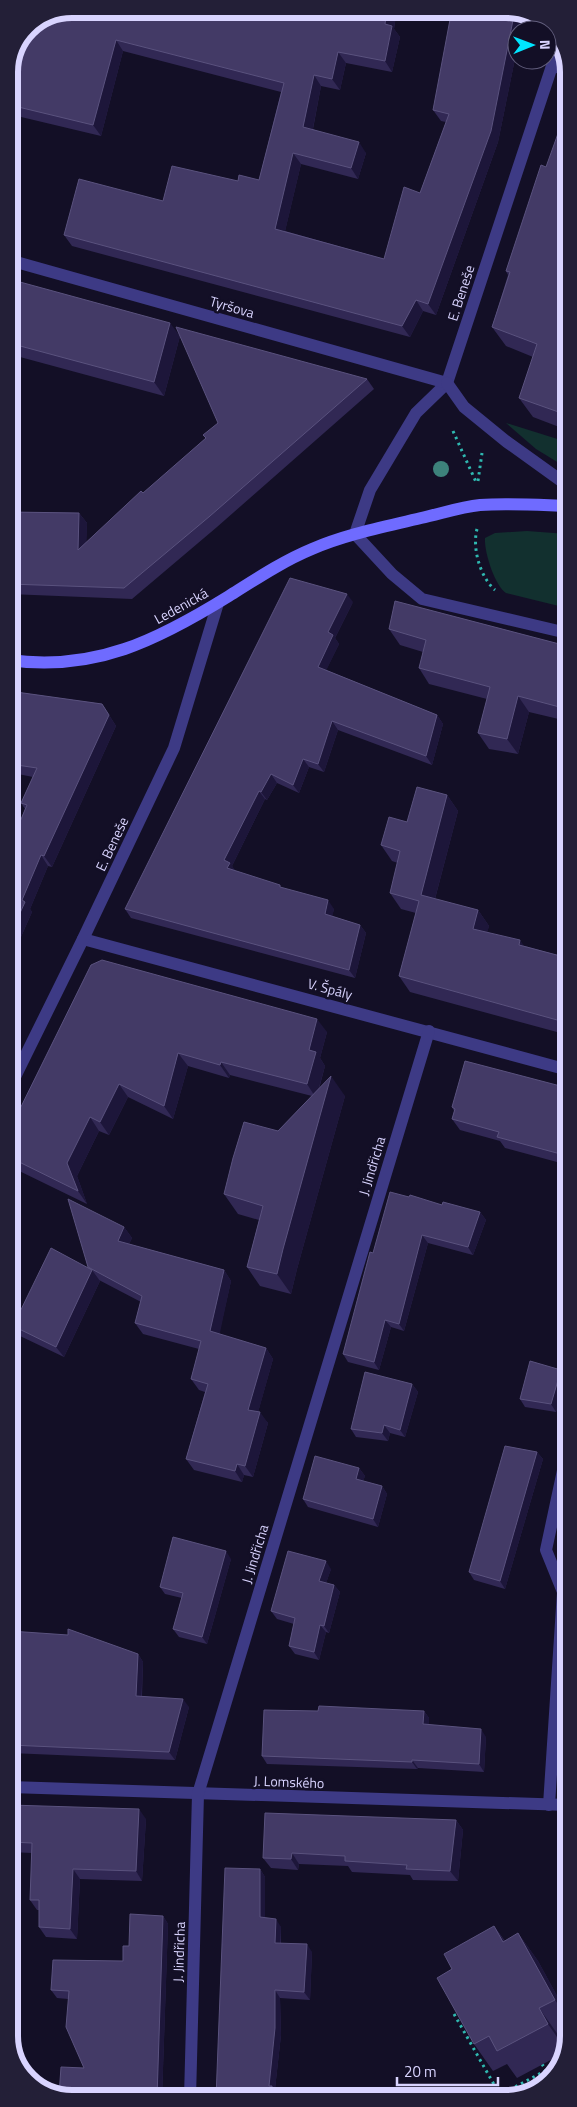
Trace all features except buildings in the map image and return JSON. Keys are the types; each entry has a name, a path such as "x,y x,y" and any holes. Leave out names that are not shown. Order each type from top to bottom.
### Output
{"main road":[{"name":"Ledenická","path":"18,661 48,663 74,661 124,650 148,642 285,562 311,549 355,534 478,505 560,506"}],"street":[{"name":"E. Beneše","path":"355,534 370,490 416,414 447,383 551,70"},
{"name":"Tyršova","path":"18,263 447,383"},
{"path":"447,383 464,407 507,442 560,480"},
{"path":"355,534 392,574 422,599 560,631"},
{"name":"E. Beneše","path":"18,1071 174,748 218,602"},
{"name":"V. Špály","path":"83,939 560,1068"},
{"name":"J. Jindřicha","path":"190,2089 198,1794 429,1031"},
{"path":"560,1484 546,1550 560,1585"},
{"path":"549,1805 560,1638"},
{"name":"J. Lomského","path":"18,1787 560,1805"}],"path":[{"path":"452,428 478,487 483,445"},
{"path":"478,526 476,532 478,561 487,583 497,592"},
{"path":"454,2014 497,2090"},
{"path":"542,2064 546,2071"},
{"path":"512,2089 545,2072"}],"green space":[{"path":"506,423 560,440 560,464 536,449"},
{"path":"527,531 560,533 560,606 506,593 502,589 494,576 485,544 485,538 495,533"}]}
